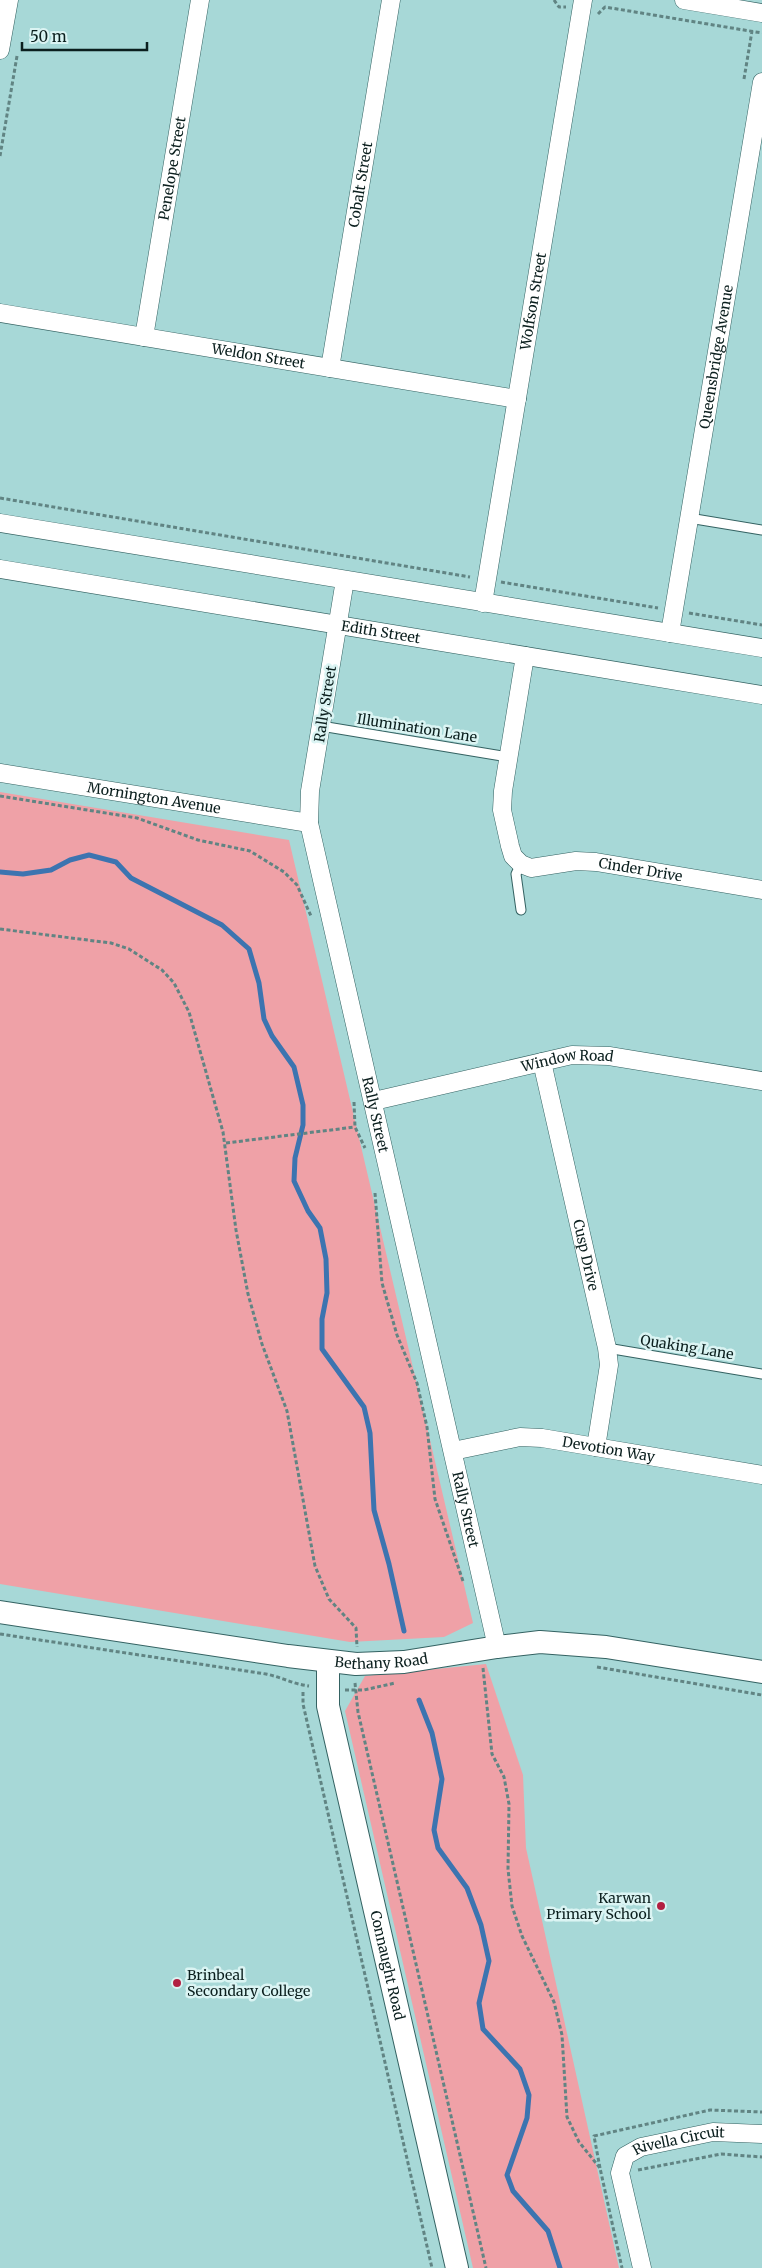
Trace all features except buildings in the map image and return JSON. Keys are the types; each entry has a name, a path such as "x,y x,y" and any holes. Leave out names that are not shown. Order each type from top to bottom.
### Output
{"street":[{"path":"0,50 8,0"},
{"name":"Penelope Street","path":"144,337 200,0"},
{"name":"Cobalt Street","path":"330,368 391,0"},
{"name":"Wolfson Street","path":"483,603 583,0"},
{"path":"684,0 762,13"},
{"name":"Queensbridge Avenue","path":"670,633 758,134 762,82"},
{"name":"Weldon Street","path":"0,313 517,399"},
{"path":"0,523 762,648"},
{"name":"Edith Street","path":"0,569 762,695"},
{"name":"Rally Street","path":"345,580 310,791 309,824 454,1451 488,1648"},
{"path":"521,864 513,856 502,810 508,757 525,656"},
{"name":"Mornington Avenue","path":"0,773 309,824"},
{"name":"Cinder Drive","path":"521,864 541,868 576,861 596,862 762,890"},
{"name":"Window Road","path":"374,1101 572,1055 609,1056 762,1081"},
{"name":"Cusp Drive","path":"542,1062 608,1348 609,1365 596,1447"},
{"name":"Devotion Way","path":"454,1451 520,1437 596,1447 762,1475"},
{"name":"Bethany Road","path":"0,1612 356,1664 404,1662 488,1648 540,1642 572,1643 762,1672"},
{"name":"Connaught Road","path":"328,1661 328,1706 457,2268"},
{"name":"Rivella Circuit","path":"642,2268 620,2173 625,2156 641,2147 713,2132 762,2134"}],"lane":[{"path":"689,518 762,530"},
{"name":"Illumination Lane","path":"321,726 508,757"},
{"path":"521,864 516,874 521,910"},
{"name":"Quaking Lane","path":"608,1348 762,1374"}],"path":[{"path":"597,22 599,12 605,7 762,33"},
{"path":"0,156 18,49"},
{"path":"0,498 762,625"},
{"path":"505,582 506,573"},
{"path":"0,796 137,818 198,840 250,850 276,866 297,885 306,899 313,919"},
{"path":"0,929 111,943 129,949 162,970 174,983 189,1012 226,1143 236,1230 248,1294 262,1344 287,1411 315,1566 330,1599 356,1628 355,1690 358,1712 486,2268"},
{"path":"354,1096 355,1127 366,1152"},
{"path":"226,1143 355,1127"},
{"path":"374,1186 382,1283 397,1335 417,1384 427,1427 435,1499 464,1586"},
{"path":"488,1648 488,1728 492,1754 504,1777 508,1797 508,1869 512,1906 529,1951 554,2002 562,2035 567,2117 579,2142 600,2168 622,2268"},
{"path":"303,1692 303,1704 432,2268"}],"shaded area":[{"path":"0,792 289,840 473,1623 444,1637 350,1642 0,1584"},
{"path":"486,1664 523,1775 526,1848 619,2268 473,2268 345,1711 365,1676"}],"waterway":[{"path":"0,872 23,874 51,870 70,860 89,855 116,862 131,878 222,925 249,949 259,983 264,1019 272,1036 294,1067 303,1105 303,1125 295,1158 294,1181 308,1211 320,1228 326,1259 327,1293 322,1319 322,1349 364,1407 370,1433 374,1510 389,1564 404,1631"},
{"path":"419,1700 432,1733 442,1779 434,1830 438,1848 467,1888 481,1925 489,1961 479,2003 483,2029 520,2069 529,2095 527,2118 507,2175 513,2191 548,2231 560,2268"}],"place":[{"name":"Karwan Primary School","path":"661,1906"},
{"name":"Brinbeal Secondary College","path":"177,1983"}]}
